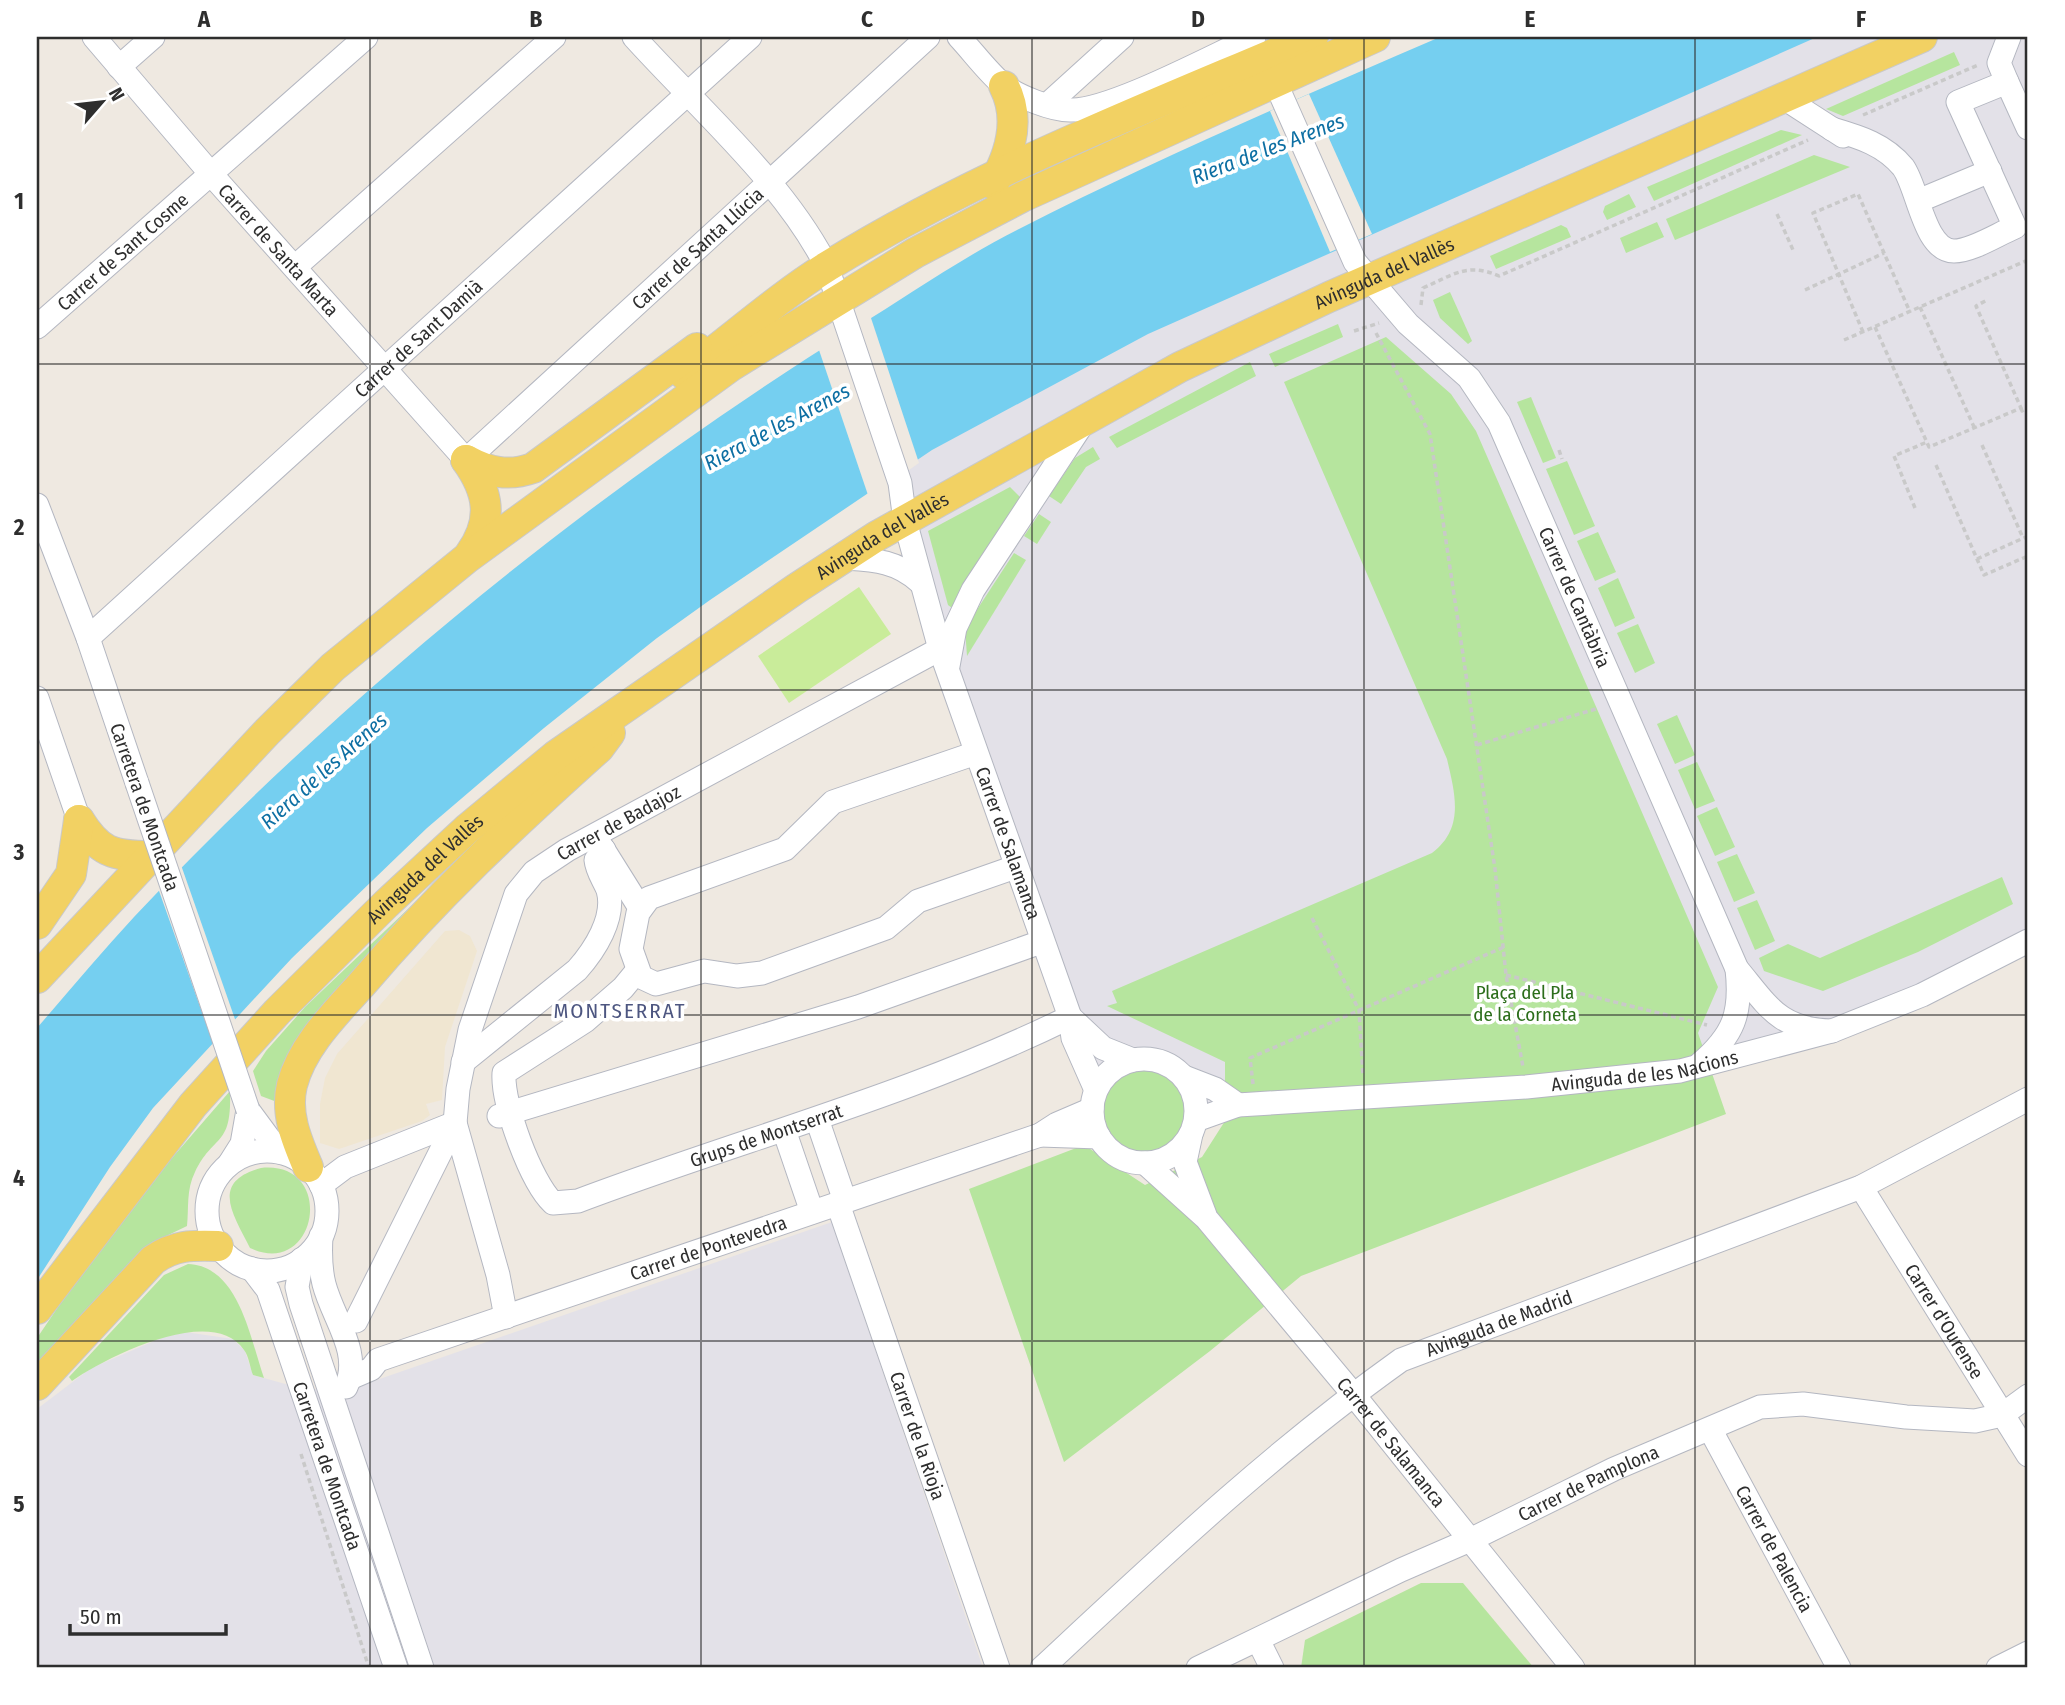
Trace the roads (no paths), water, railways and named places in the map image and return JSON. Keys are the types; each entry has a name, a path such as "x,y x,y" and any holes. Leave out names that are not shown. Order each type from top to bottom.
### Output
{"main road":[{"path":"37,948 139,856 333,667 467,558 730,366 839,308 953,233 1038,190 1259,64 1313,37"},
{"path":"37,978 139,856 298,679 486,523 714,352 781,297 827,267 952,198 997,177 1259,64 1375,37"},
{"name":"Avinguda del Vallès","path":"37,1309 193,1105 333,954 468,828 555,757 842,558 1180,367 1357,262 1783,98 1922,37"},
{"path":"953,233 981,202 997,177 1014,126 1010,98 1004,86"},
{"path":"466,460 495,473 514,474 533,468 710,339 748,313 781,297"},
{"path":"466,460 479,478 486,495 486,523 480,540 467,558"},
{"path":"314,1176 293,1129 289,1101 295,1074 316,1040 424,912 486,849 599,748 629,705"},
{"path":"79,820 98,846 139,856"},
{"path":"37,924 71,874 79,820"},
{"path":"37,1385 153,1260 179,1246 218,1245"}],"street":[{"name":"Carrer de Santa Marta","path":"93,37 211,174 466,460"},
{"path":"119,67 153,37"},
{"name":"Carrer de Sant Cosme","path":"37,327 366,37"},
{"path":"295,267 554,37"},
{"name":"Carrer de Salamanca","path":"634,37 768,181 811,237 827,267 900,483 905,521 920,582 944,659 1041,942 1070,1017 1073,1038 1094,1100"},
{"name":"Carrer de Sant Damià","path":"88,638 750,37"},
{"name":"Carrer de Santa Llúcia","path":"466,460 928,37"},
{"path":"960,37 1004,86 1046,105 1069,111 1259,64"},
{"path":"1046,105 1122,37"},
{"path":"2005,46 1999,63 2028,128"},
{"name":"Carrer de Cantàbria","path":"1259,64 1357,262 1399,315 1469,378 1499,423 1737,969 1766,1008 1782,1019 1811,1030 1832,1031"},
{"path":"1832,129 1874,142 1903,168 1932,237 1944,250 1957,251 2022,224 1990,171 1958,102 2007,82"},
{"path":"1783,98 1869,154"},
{"path":"1918,201 1990,171"},
{"name":"Carrer de Salamanca","path":"944,659 973,590 1086,418"},
{"name":"Carretera de Montcada","path":"37,505 88,638 248,1110 279,1152"},
{"path":"842,558 884,561 905,568 920,582"},
{"name":"Carrer de Badajoz","path":"506,1317 498,1275 455,1123 470,1030 516,894 524,881 543,864 599,843 944,659"},
{"path":"37,698 79,820"},
{"path":"976,752 832,802 785,849 649,898 640,908 631,948 637,971 647,981 656,984 704,971 737,976 762,973 886,928 918,901 1015,867"},
{"path":"599,843 640,908"},
{"path":"463,1062 561,983 592,951 609,908 608,891 596,866 599,843"},
{"name":"Avinguda de les Nacions","path":"1193,1127 1246,1104 1526,1087 1697,1067 1832,1031 1922,995 2028,941"},
{"path":"505,1115 846,1011 1041,942"},
{"name":"Carrer de Cantàbria","path":"1697,1067 1718,1049 1734,1024 1739,1002 1737,969"},
{"name":"Grups de Montserrat","path":"637,971 585,1021 504,1073 505,1115 545,1195 553,1203 564,1205 817,1119 965,1065 1070,1017"},
{"name":"Carrer de Salamanca","path":"1070,1017 1103,1048 1133,1060"},
{"path":"1184,1077 1196,1105 1193,1127 1172,1155 1145,1163 1118,1157 1099,1138 1094,1100 1104,1076 1117,1066 1133,1060 1166,1063 1184,1077 1246,1104"},
{"name":"Avinguda de Madrid","path":"1042,1668 1223,1500 1353,1394 1401,1360 1861,1187 2028,1099"},
{"name":"Carrer de Pontevedra","path":"307,1323 332,1351 351,1367 379,1360 1040,1135 1094,1100"},
{"name":"Carretera de Montcada","path":"230,1163 242,1144 248,1110"},
{"name":"Carrer de la Rioja","path":"817,1119 842,1203 998,1668"},
{"path":"314,1176 345,1167 455,1123"},
{"path":"356,1321 455,1123"},
{"name":"Carrer de Salamanca","path":"1193,1127 1185,1162 1206,1218"},
{"path":"784,1130 812,1212"},
{"name":"Carrer de Pontevedra","path":"1040,1135 1099,1138"},
{"path":"321,1236 302,1259 278,1270 252,1269 227,1256 210,1232 207,1202 211,1187 230,1163 253,1152 279,1152 314,1176 327,1210 321,1236 320,1266 351,1367"},
{"name":"Carrer de Salamanca","path":"1145,1163 1206,1218 1353,1394 1573,1668"},
{"name":"Carrer d'Ourense","path":"1861,1187 2028,1455"},
{"name":"Carretera de Montcada","path":"302,1259 297,1287 307,1323 422,1668"},
{"name":"Carretera de Montcada","path":"252,1269 268,1290 396,1668"},
{"name":"Carretera de Montcada","path":"340,1421 341,1404 351,1367"},
{"path":"2002,1415 2028,1396"},
{"name":"Carrer de Pamplona","path":"1198,1668 1614,1469 1760,1407 1802,1404 1906,1417 1975,1421 2002,1415"},
{"name":"Carrer de Palencia","path":"1710,1429 1839,1668"},
{"path":"1258,1640 1272,1668"},
{"path":"1998,1668 2028,1654"}],"water":[{"name":"Riera de les Arenes","path":"1440,37 1817,37 1148,334 932,450 710,600 657,638 544,728 427,828 292,958 153,1108 110,1167 37,1280 37,1028 134,917 215,834 299,753 386,675 568,526 662,457 758,391 957,264 1019,229 1123,178"}],"district":[{"name":"MONTSERRAT","path":"620,1011"}],"park label":[{"name":"Plaça del Pla de la Corneta","path":"1525,1003"}]}
